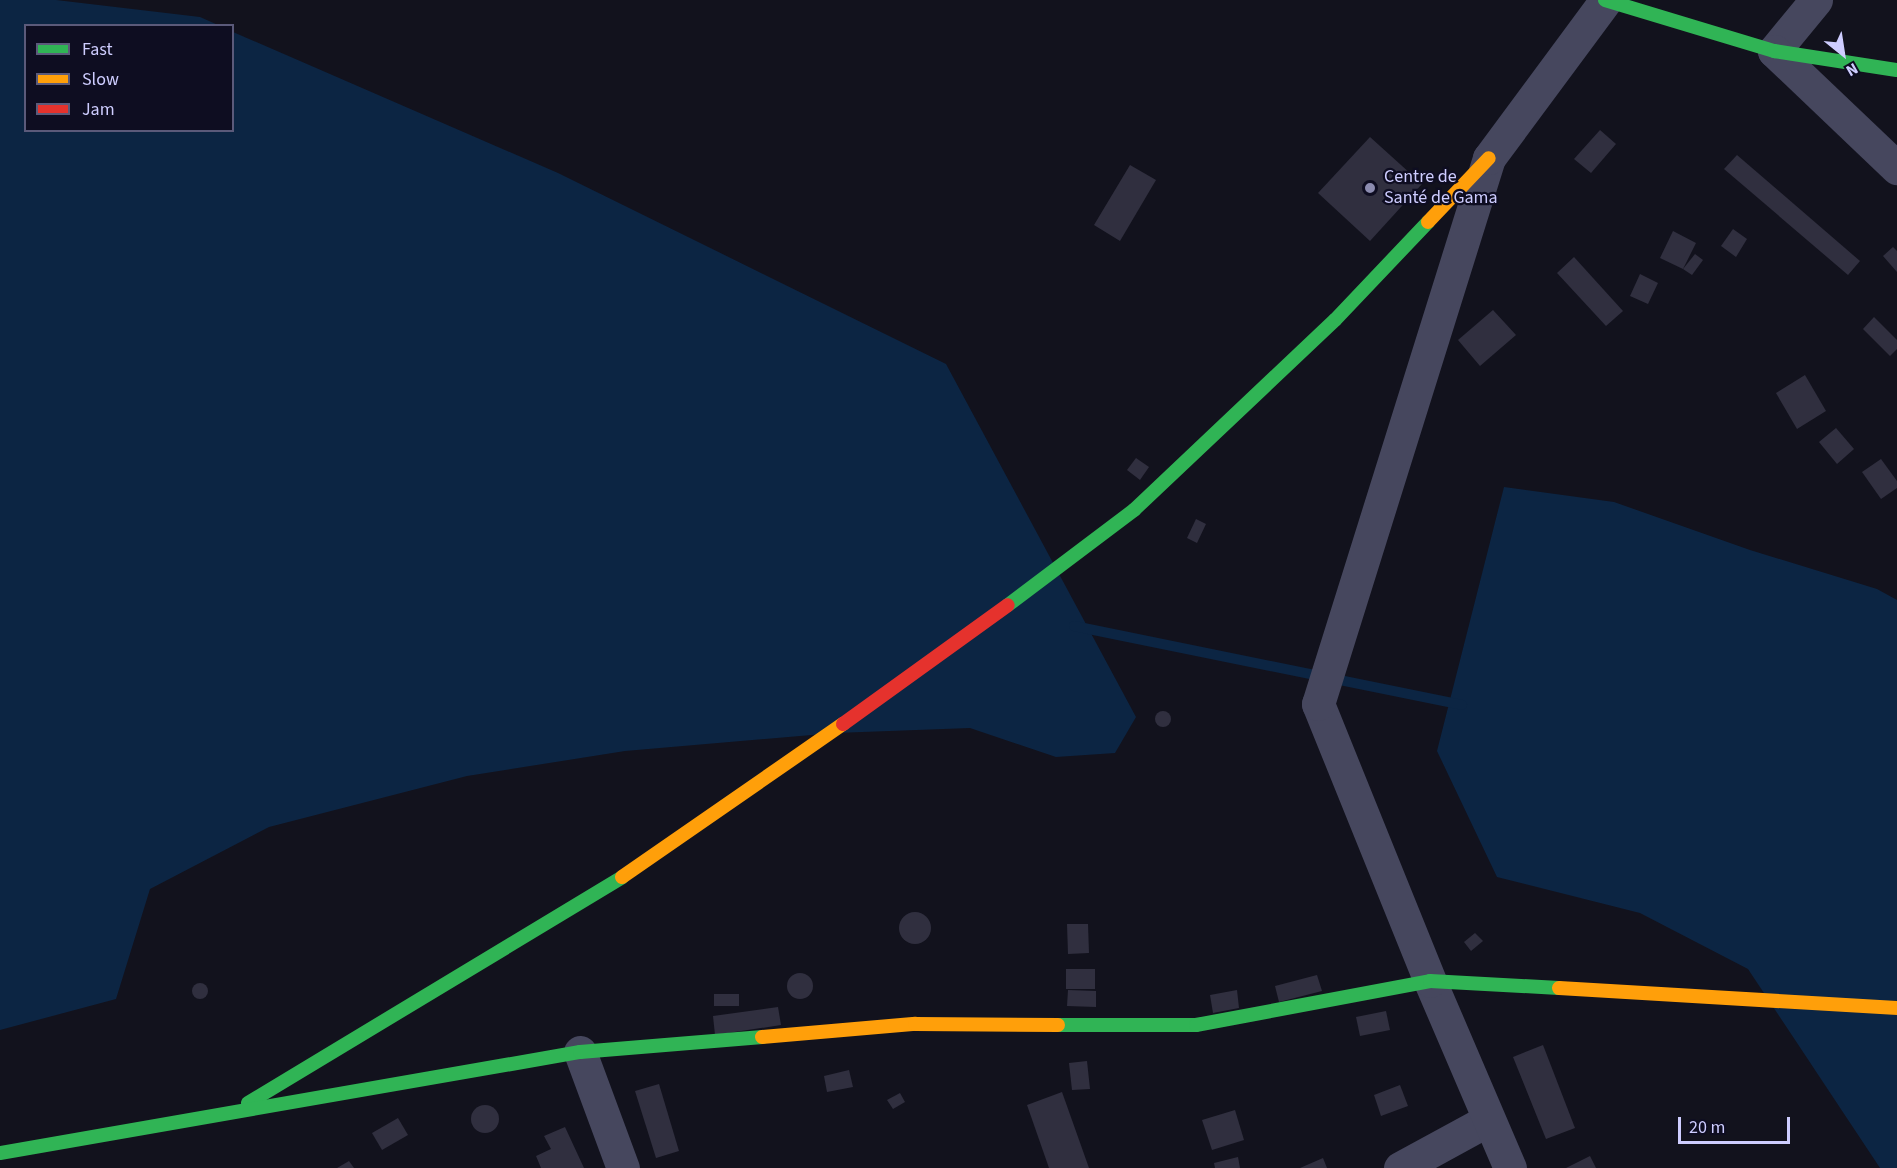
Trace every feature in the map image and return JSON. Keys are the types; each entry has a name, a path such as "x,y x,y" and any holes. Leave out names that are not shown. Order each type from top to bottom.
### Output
{"street":[{"path":"232,1113 600,892 925,667 1125,518 1335,320 1489,158 1605,0 1774,51 1897,70"},
{"path":"1774,51 1816,0"},
{"path":"1774,51 1897,168"},
{"path":"1489,158 1318,704 1430,981 1510,1168"},
{"path":"0,1153 580,1052 915,1024 1196,1025 1430,981 1897,1008"},
{"path":"580,1052 623,1168"},
{"path":"1400,1168 1488,1120"}],"water":[{"path":"0,0 56,0 200,17 216,24 24,24 24,132 234,132 234,32 558,173 946,364 1136,717 1115,753 1056,757 970,728 835,733 625,751 467,776 269,827 150,889 116,999 0,1030"},
{"path":"1504,487 1614,502 1750,550 1877,589 1897,600 1897,1168 1880,1168 1748,969 1640,913 1497,877 1437,751"}],"building":[{"path":"1600,130 1616,144 1591,173 1574,159"},
{"path":"1370,137 1422,184 1370,241 1318,193"},
{"path":"1737,155 1860,261 1848,275 1724,169"},
{"path":"1130,165 1156,180 1120,241 1094,225"},
{"path":"1733,229 1747,239 1736,257 1721,246"},
{"path":"1673,231 1696,243 1683,269 1660,258"},
{"path":"1893,247 1897,251 1897,272 1883,256"},
{"path":"1695,254 1703,260 1692,275 1683,269"},
{"path":"1574,257 1623,311 1606,326 1557,273"},
{"path":"1640,274 1658,283 1648,304 1630,296"},
{"path":"1493,310 1516,335 1480,366 1458,340"},
{"path":"1874,317 1897,340 1897,349 1890,356 1863,329"},
{"path":"1805,375 1826,411 1797,429 1776,393"},
{"path":"1836,428 1854,449 1837,464 1819,442"},
{"path":"1136,458 1149,467 1140,480 1127,470"},
{"path":"1881,459 1897,481 1897,488 1881,499 1862,472"},
{"path":"1196,519 1206,524 1197,543 1187,538"},
{"path":"1160,711 1166,711 1171,719 1169,725 1160,727 1155,722 1155,716"},
{"path":"915,912 926,917 931,928 926,939 915,944 904,939 899,928 904,917"},
{"path":"1067,924 1088,924 1089,953 1068,954"},
{"path":"1475,933 1483,941 1471,951 1464,942"},
{"path":"1066,969 1095,969 1095,989 1066,989"},
{"path":"800,973 809,977 813,986 809,995 800,999 791,995 787,986 791,977"},
{"path":"1317,975 1322,991 1279,1002 1275,986"},
{"path":"200,983 206,985 208,991 206,997 200,999 194,997 192,991 194,985"},
{"path":"1068,990 1096,991 1096,1007 1067,1006"},
{"path":"1237,990 1239,1008 1213,1013 1210,995"},
{"path":"714,994 739,994 739,1006 714,1006"},
{"path":"778,1007 781,1025 715,1035 713,1016"},
{"path":"1386,1011 1390,1030 1360,1036 1356,1017"},
{"path":"1543,1045 1575,1128 1546,1139 1513,1057"},
{"path":"1087,1061 1090,1089 1072,1090 1069,1063"},
{"path":"849,1070 853,1087 827,1092 824,1076"},
{"path":"659,1084 679,1151 656,1158 635,1091"},
{"path":"1400,1085 1408,1106 1381,1116 1374,1095"},
{"path":"1062,1092 1089,1168 1049,1168 1027,1105"},
{"path":"900,1093 905,1102 893,1109 887,1100"},
{"path":"485,1105 495,1109 499,1119 495,1129 485,1133 475,1129 471,1119 475,1109"},
{"path":"1235,1110 1244,1140 1212,1150 1202,1120"},
{"path":"398,1118 408,1135 382,1150 372,1133"},
{"path":"565,1127 584,1168 541,1168 536,1156 551,1149 544,1136"},
{"path":"1590,1156 1596,1168 1566,1168"},
{"path":"1238,1157 1240,1168 1215,1168 1214,1163"},
{"path":"1323,1158 1327,1168 1300,1168"},
{"path":"349,1161 354,1168 337,1168"}],"waterway":[{"path":"1074,626 1462,705"}],"traffic: fast":[{"path":"1605,0 1774,51 1897,70"},
{"path":"1008,605 1134,510 1335,320 1428,222"},
{"path":"248,1103 622,877"},
{"path":"1058,1025 1196,1025 1430,981 1559,988"},
{"path":"0,1153 580,1052 762,1037"}],"traffic: slow":[{"path":"1428,222 1489,158"},
{"path":"622,877 843,724"},
{"path":"1559,988 1897,1008"},
{"path":"762,1037 915,1024 1058,1025"}],"traffic: jam":[{"path":"843,724 1008,605"}],"place":[{"name":"Centre de Santé de Gama","path":"1370,188"}]}
